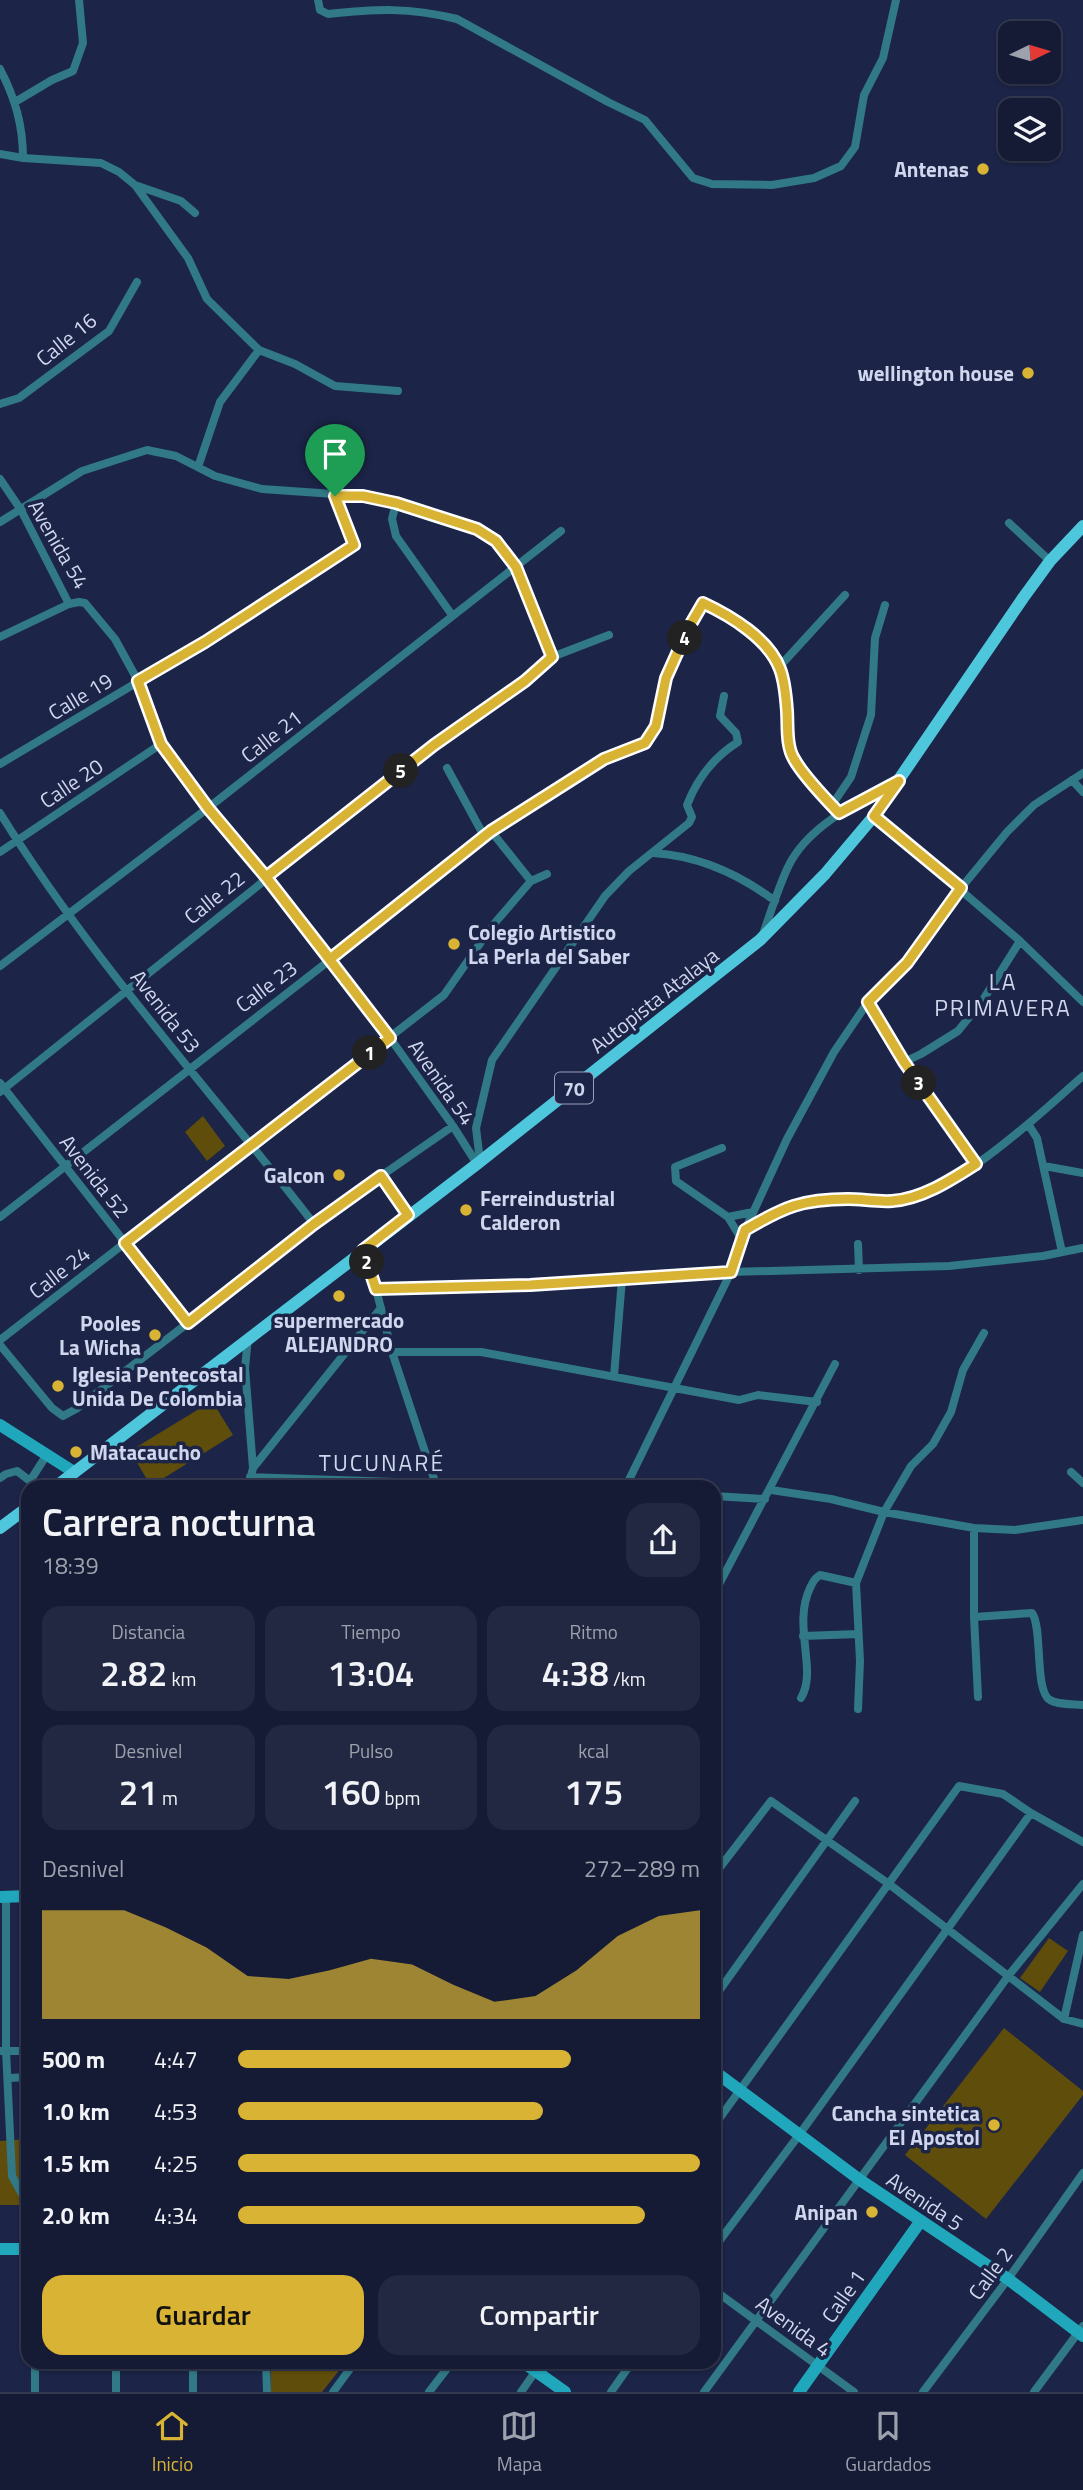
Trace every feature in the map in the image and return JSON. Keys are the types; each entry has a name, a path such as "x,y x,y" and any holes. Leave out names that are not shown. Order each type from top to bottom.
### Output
{"main road":[{"name":"Autopista Atalaya","path":"64,1480 478,1163 761,940 825,874 874,816 1050,561 1081,531"},
{"path":"0,1528 21,1512"}],"street":[{"path":"15,102 73,71 83,43 79,0"},
{"path":"318,0 320,10 328,14 387,8 429,12 457,19 645,120 693,178 712,184 772,185 814,178 841,166 855,147 864,95 883,58 896,0"},
{"path":"0,69 15,102 23,132 23,158"},
{"path":"0,155 101,163 119,172 135,185 188,257 207,299 259,350 295,365 335,387 398,391"},
{"path":"135,185 181,201 195,213"},
{"name":"Calle 16","path":"0,404 19,398 109,331 137,282"},
{"path":"198,467 220,402 259,350"},
{"path":"0,522 82,471 147,450 176,456 233,483 262,489 363,496 396,503 477,529 496,541 516,567 552,657 609,635"},
{"name":"Avenida 54","path":"0,479 21,510 69,604 85,603 115,639 138,681 161,744 208,808 266,877 390,1038 478,1163"},
{"name":"Calle 19","path":"0,764 205,642 354,545 335,496"},
{"path":"396,503 392,519 396,536 452,615"},
{"path":"1009,523 1050,561"},
{"name":"Calle 21","path":"0,966 208,808 561,531"},
{"path":"839,813 793,758 780,666 845,595"},
{"name":"Calle 23","path":"0,1217 488,834 604,759 645,743 656,726 666,678 703,603 739,623 759,640 780,666"},
{"path":"0,637 69,604"},
{"path":"832,805 851,777 871,715 875,638 885,605"},
{"name":"Calle 22","path":"1,1088 128,991 266,877 434,745 525,681 552,657"},
{"path":"478,1163 475,1128 492,1060 605,896 629,871 689,823 692,817 687,805 691,796 713,761 738,742 736,733 720,716 724,696"},
{"name":"Calle 20","path":"0,852 161,744"},
{"path":"447,768 488,834 531,881"},
{"path":"629,1480 731,1272 745,1230 787,1139 834,1052 868,1002 907,963 989,851 1034,805 1083,772"},
{"path":"1072,780 1083,792"},
{"path":"761,940 789,865 808,841 839,813 899,781"},
{"name":"Avenida 53","path":"0,813 17,841 128,991 314,1224"},
{"path":"874,816 961,888 1083,1002"},
{"path":"654,853 697,860 728,872 753,884 775,901"},
{"name":"Calle 24","path":"0,1343 444,995 494,925 531,881 547,873"},
{"path":"904,1062 958,1031 983,1000 1020,941"},
{"path":"868,1002 904,1062 976,1164"},
{"path":"745,1230 790,1205 817,1200 892,1201 928,1192 976,1164 1028,1124 1083,1076"},
{"name":"Avenida 52","path":"1,1088 188,1323"},
{"path":"1028,1124 1037,1138 1062,1252"},
{"path":"0,1343 52,1408 63,1416 76,1409 314,1224 453,1126"},
{"path":"722,1148 675,1167 674,1174 676,1181 728,1217 742,1240"},
{"path":"1044,1166 1083,1172"},
{"path":"381,1176 408,1215"},
{"path":"728,1217 753,1212"},
{"path":"858,1244 859,1270"},
{"path":"376,1289 530,1285 731,1272 949,1266 1083,1248"},
{"path":"363,1250 433,1480"},
{"path":"614,1376 622,1279"},
{"path":"251,1472 381,1308"},
{"path":"858,1709 860,1661 856,1583 884,1512 911,1466 933,1444 951,1412 963,1370 984,1333"},
{"path":"248,1338 245,1368 250,1480"},
{"path":"392,1352 481,1352 738,1400 758,1395 817,1402"},
{"path":"721,1581 835,1364"},
{"path":"0,1425 74,1472"},
{"path":"34,1480 46,1456"},
{"path":"0,1478 17,1471 27,1480"},
{"path":"251,1472 356,1480"},
{"path":"1072,1472 1083,1483"},
{"path":"771,1490 831,1499 884,1512 974,1528 1015,1530 1083,1520"},
{"path":"721,1496 765,1499"},
{"path":"974,1528 974,1617 978,1697"},
{"path":"801,1698 807,1677 802,1616 808,1594 820,1575 856,1583"},
{"path":"974,1617 1032,1613 1035,1618 1038,1661 1045,1695 1050,1700 1083,1705"},
{"path":"803,1636 858,1634"},
{"path":"721,2117 960,1786 1003,1794 1083,1842"},
{"path":"721,1866 769,1801 889,1884 1064,2019 1083,2024"},
{"path":"721,1988 855,1801"},
{"path":"721,2239 1031,1813"},
{"path":"721,2368 1009,1975 1083,1884"},
{"path":"21,1896 3,1897 3,2050 9,2078 12,2176 21,2192"},
{"path":"1064,2019 1083,1935"},
{"path":"3,2050 21,2051"},
{"name":"Avenida 5","path":"721,2076 860,2180 1082,2331"},
{"path":"9,2078 21,2077"},
{"name":"Calle 2","path":"923,2392 1083,2173"},
{"name":"Calle 1","path":"799,2392 920,2222"},
{"path":"0,2249 21,2249"},
{"name":"Avenida 4","path":"721,2295 854,2392"},
{"path":"1034,2392 1082,2331"},
{"path":"35,2369 35,2392"},
{"path":"116,2369 116,2392"},
{"path":"193,2369 193,2392"},
{"path":"266,2369 267,2392"},
{"path":"333,2392 350,2369"},
{"path":"429,2392 447,2369"},
{"path":"521,2392 538,2369"},
{"path":"541,2369 565,2392"},
{"path":"611,2392 627,2369"},
{"path":"704,2392 721,2369"}],"shaded area":[{"path":"203,1116 225,1146 207,1161 185,1132"},
{"path":"212,1401 233,1435 161,1480 147,1480 130,1451"},
{"path":"1049,1938 1068,1951 1040,1992 1020,1978"},
{"name":"Cancha sintetica El Apostol","path":"1004,2028 1083,2091 1083,2095 986,2219 905,2155"},
{"path":"21,2140 21,2205 0,2205 0,2141"},
{"path":"271,2369 340,2369 322,2392 271,2392"}],"place":[{"name":"Antenas","path":"983,169"},
{"name":"wellington house","path":"1028,373"},
{"name":"Colegio Artistico La Perla del Saber","path":"454,944"},
{"name":"Galcon","path":"339,1175"},
{"name":"Ferreindustrial Calderon","path":"466,1210"},
{"name":"supermercado ALEJANDRO","path":"339,1296"},
{"name":"Pooles La Wicha","path":"155,1335"},
{"name":"Iglesia Pentecostal Unida De Colombia","path":"58,1386"},
{"name":"Matacaucho","path":"76,1452"},
{"name":"Cancha sintetica El Apostol","path":"994,2125"},
{"name":"Anipan","path":"872,2212"}],"district":[{"name":"LA PRIMAVERA","path":"1003,994"},
{"name":"TUCUNARÉ","path":"382,1462"}],"route":[{"path":"335,496 354,545 205,642 138,681 161,744 208,808 266,877 390,1038 125,1243 188,1323 314,1224 381,1176 408,1215 363,1250 376,1289 584,1283 731,1272 745,1230 790,1205 817,1200 892,1201 928,1192 976,1164 904,1062 868,1002 907,963 961,888 874,816 899,781 839,813 793,758 780,666 759,640 739,623 703,603 666,678 656,726 645,743 604,759 491,831 330,959 266,877 434,745 525,681 552,657 516,567 496,541 477,529 396,503 363,496 335,496"}]}
